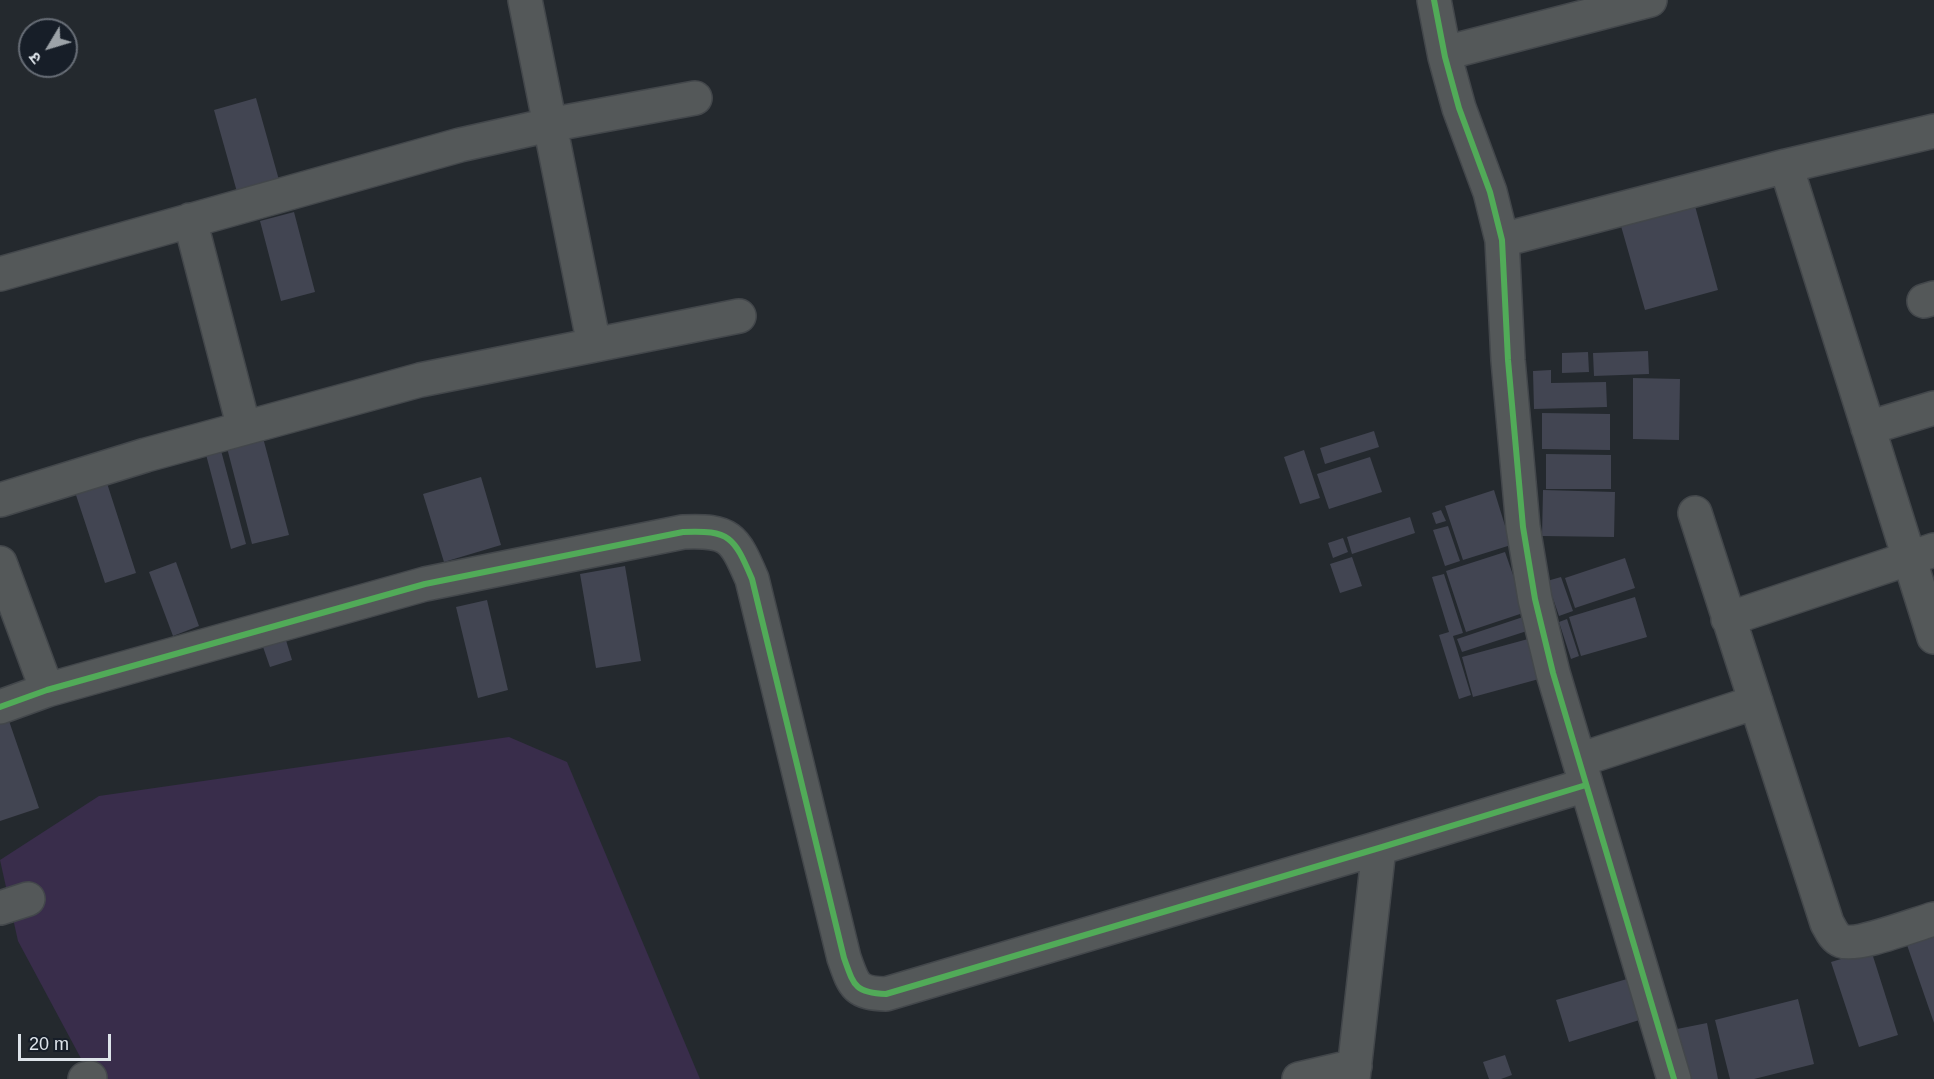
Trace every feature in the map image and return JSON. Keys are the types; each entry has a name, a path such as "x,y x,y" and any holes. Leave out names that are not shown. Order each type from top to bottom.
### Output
{"street":[{"path":"525,0 594,345"},
{"path":"1434,0 1459,108 1490,192 1502,240 1508,360 1523,527 1535,599 1553,673 1674,1079"},
{"path":"1445,53 1650,0"},
{"path":"0,274 460,145 549,125 695,98"},
{"path":"1502,240 1786,166 1934,131"},
{"path":"1786,166 1868,428 1922,555 1934,637"},
{"path":"190,220 244,428"},
{"path":"0,500 146,455 420,380 740,316"},
{"path":"1868,428 1934,408"},
{"path":"1695,513 1827,923 1834,936 1843,942 1857,942 1934,919"},
{"path":"0,706 47,690 425,584 683,532 710,531 729,538 741,553 752,579 844,958 853,982 867,993 886,994 1379,848 1583,772 1756,702"},
{"path":"1728,619 1922,555"},
{"path":"0,563 47,690"},
{"path":"1299,1079 1354,1072 1379,848"}],"shaded area":[{"path":"509,737 567,762 700,1079 92,1079 18,941 0,860 99,796"}],"building":[{"path":"256,98 279,180 237,192 214,110"},
{"path":"1695,206 1718,290 1645,310 1621,226"},
{"path":"294,212 315,292 281,301 260,221"},
{"path":"1648,351 1649,374 1594,376 1593,353"},
{"path":"1588,352 1589,372 1562,373 1562,353"},
{"path":"1551,370 1551,383 1606,382 1607,407 1534,409 1533,371"},
{"path":"1633,378 1680,379 1679,440 1633,439"},
{"path":"1542,413 1610,414 1610,450 1542,449"},
{"path":"1374,431 1379,447 1325,464 1320,448"},
{"path":"262,434 289,535 252,544 226,444"},
{"path":"219,443 246,544 231,549 204,447"},
{"path":"1304,450 1320,498 1300,504 1284,457"},
{"path":"1546,454 1611,455 1611,489 1546,489"},
{"path":"1370,457 1382,492 1329,509 1317,474"},
{"path":"105,477 136,573 105,583 73,486"},
{"path":"481,477 501,545 444,562 423,494"},
{"path":"1494,490 1511,545 1463,560 1445,506"},
{"path":"1543,490 1615,492 1614,537 1542,536"},
{"path":"1441,510 1446,521 1436,524 1432,513"},
{"path":"1410,517 1415,533 1352,554 1347,537"},
{"path":"1448,526 1460,561 1445,566 1433,530"},
{"path":"1343,538 1348,552 1333,558 1328,543"},
{"path":"1505,552 1526,612 1466,632 1446,571"},
{"path":"1352,557 1362,586 1340,593 1330,564"},
{"path":"1625,558 1635,588 1575,608 1565,578"},
{"path":"176,562 199,626 173,636 149,572"},
{"path":"625,566 641,661 596,668 580,574"},
{"path":"1444,574 1463,633 1453,636 1471,695 1459,699 1439,635 1449,632 1432,577"},
{"path":"1561,577 1573,611 1559,616 1547,581"},
{"path":"1635,597 1647,637 1581,656 1569,617"},
{"path":"487,600 508,690 478,698 456,607"},
{"path":"1526,616 1530,630 1462,652 1457,639"},
{"path":"1567,619 1579,656 1571,659 1559,622"},
{"path":"285,637 292,660 270,667 262,644"},
{"path":"1528,639 1539,679 1473,697 1462,657"},
{"path":"8,718 39,808 0,821 0,721"},
{"path":"1934,936 1934,1023 1907,945"},
{"path":"1871,950 1898,1035 1859,1047 1831,962"},
{"path":"1637,976 1649,1017 1569,1042 1556,1000"},
{"path":"1798,999 1814,1064 1754,1079 1730,1079 1715,1020"},
{"path":"1707,1023 1718,1079 1687,1079 1677,1029"},
{"path":"1505,1055 1512,1075 1501,1079 1489,1079 1483,1062"}],"cycle path":[{"path":"1434,0 1445,57 1459,108 1490,192 1502,240 1508,360 1523,527 1535,599 1553,673 1674,1079"},
{"path":"0,707 47,690 425,584 683,532 721,535 735,545 752,579 847,968 857,986 862,990 886,994 1586,785"}]}
